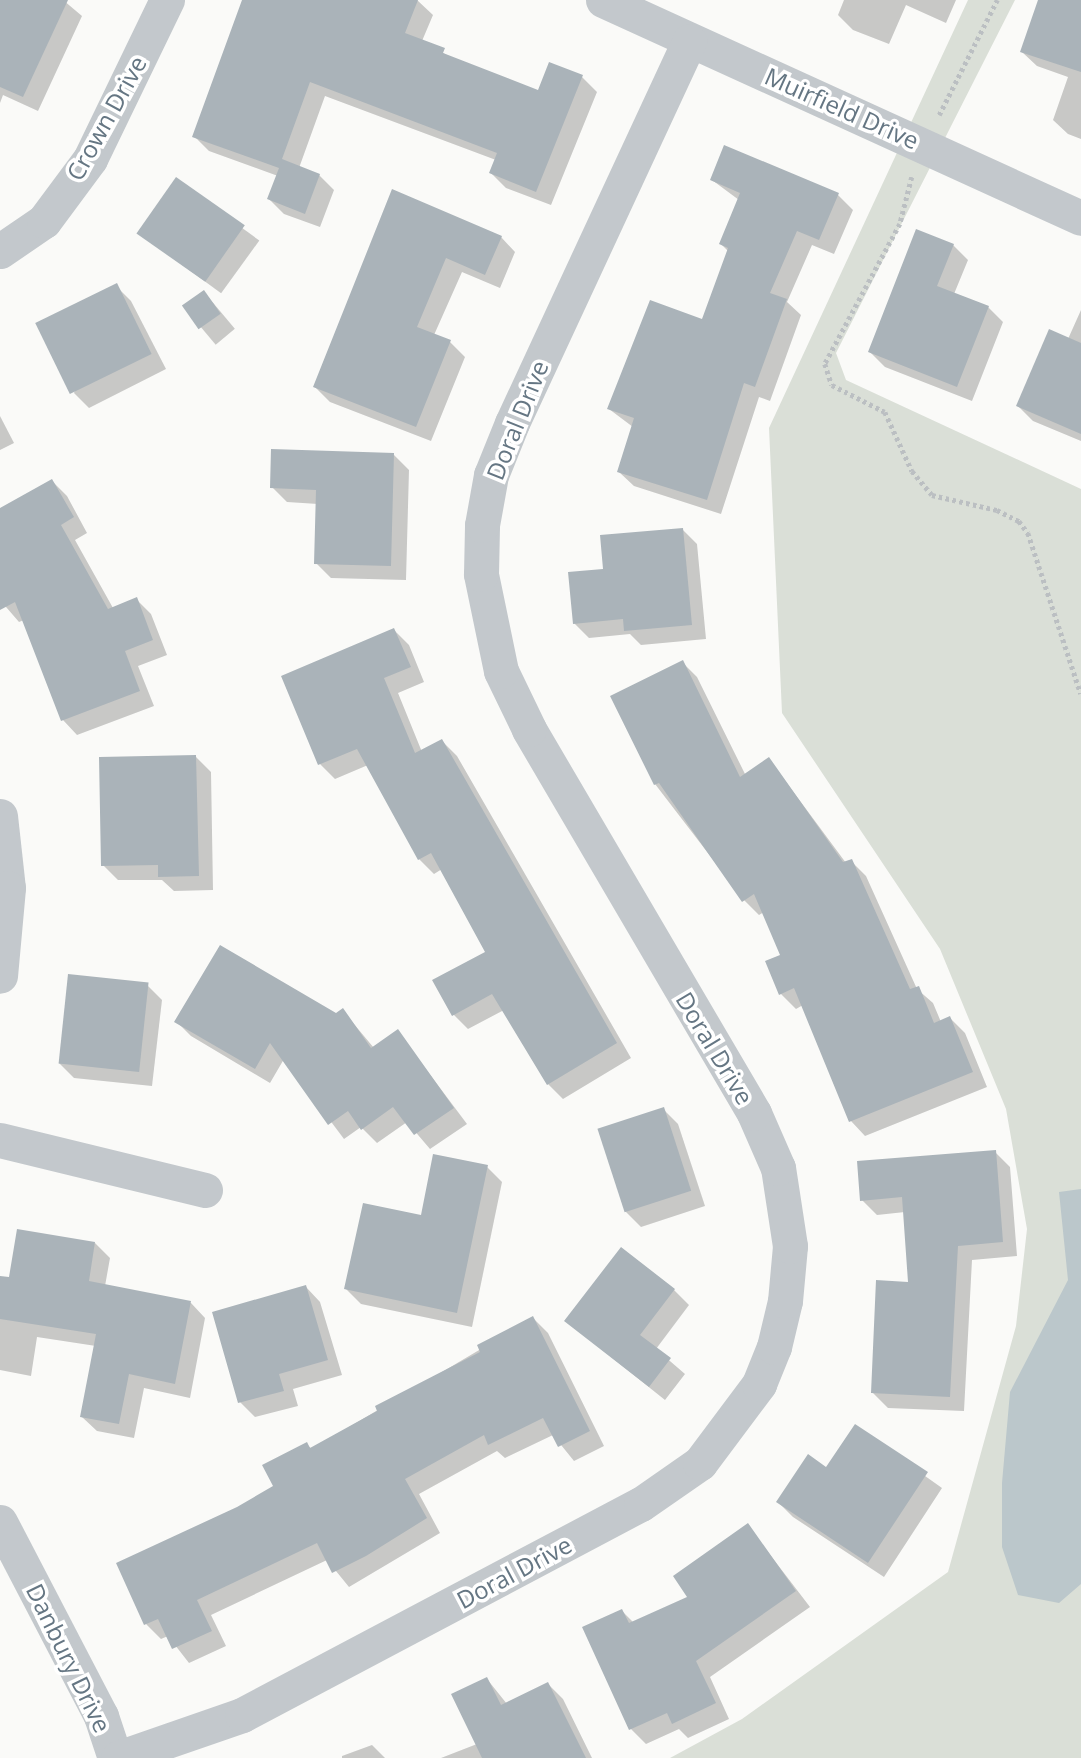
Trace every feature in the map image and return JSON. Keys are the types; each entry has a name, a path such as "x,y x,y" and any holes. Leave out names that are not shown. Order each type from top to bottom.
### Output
{"street":[{"name":"Crown Drive","path":"0,251 44,221 90,159 167,0"},
{"name":"Muirfield Drive","path":"603,0 1081,218"},
{"name":"Doral Drive","path":"117,1758 242,1715 641,1504 699,1463 759,1384 774,1347 790,1246 778,1168 754,1113 529,729 501,671 481,574 482,524 491,475 512,423 690,41"},
{"path":"0,816 8,888 0,976"},
{"path":"0,1140 205,1190"},
{"name":"Danbury Drive","path":"0,1522 102,1716 117,1758"}],"path":[{"path":"997,0 924,145 900,224 825,364 832,385 885,412 912,471 932,495 997,510 1019,521 1028,533 1081,694"}],"shaded area":[{"path":"968,0 1015,0 836,353 846,380 1081,489 1081,1758 670,1758 742,1719 948,1572 1016,1326 1027,1229 1006,1109 940,949 782,713 769,428"},
{"path":"1081,1189 1081,1584 1059,1603 1018,1595 1002,1547 1002,1483 1010,1392 1068,1280 1059,1192"}],"building":[{"path":"0,0 68,0 23,97 0,87"},
{"path":"242,0 418,0 405,33 445,48 443,53 538,90 549,62 583,75 536,192 489,173 497,153 310,82 282,159 320,174 305,214 267,199 279,168 192,137"},
{"path":"1038,0 1081,0 1081,72 1020,52"},
{"path":"724,145 839,193 819,240 797,231 770,293 787,299 755,387 744,383 707,500 617,472 634,418 607,409 650,300 702,319 728,248 719,244 740,193 710,180"},
{"path":"176,177 245,225 205,282 136,234"},
{"path":"392,189 502,236 485,275 446,258 417,327 451,340 416,427 313,387"},
{"path":"916,229 954,244 937,286 989,306 957,387 868,352"},
{"path":"117,283 152,354 70,394 35,323"},
{"path":"204,290 221,314 199,329 182,305"},
{"path":"1049,329 1081,343 1081,434 1016,406"},
{"path":"271,449 394,453 391,566 314,564 316,490 270,488"},
{"path":"52,479 74,517 61,525 108,609 137,597 153,640 125,651 140,691 61,721 15,602 0,610 0,508"},
{"path":"683,528 692,625 624,631 623,619 573,624 568,572 603,569 600,535"},
{"path":"394,628 411,667 384,678 415,753 442,739 617,1043 547,1085 492,994 452,1016 432,980 485,952 431,853 418,860 357,749 318,765 281,676"},
{"path":"683,660 740,777 769,757 843,862 852,859 910,989 919,986 934,1023 950,1016 973,1072 849,1122 794,988 779,995 765,961 780,955 754,894 742,902 659,783 654,785 610,696"},
{"path":"196,755 199,876 158,877 158,865 101,866 99,757"},
{"path":"220,945 336,1013 343,1008 371,1048 398,1029 454,1108 414,1135 393,1107 361,1130 348,1111 328,1125 270,1043 255,1069 174,1022"},
{"path":"68,974 149,982 139,1072 59,1064"},
{"path":"664,1107 691,1191 625,1212 597,1129"},
{"path":"996,1150 1003,1242 958,1246 950,1397 871,1393 876,1280 908,1282 902,1197 860,1201 857,1161"},
{"path":"433,1154 488,1165 457,1313 344,1289 363,1203 421,1215"},
{"path":"17,1229 95,1242 89,1281 191,1301 175,1384 129,1374 119,1424 80,1417 96,1334 0,1319 0,1276 9,1277"},
{"path":"621,1247 675,1289 640,1335 671,1358 649,1387 564,1321"},
{"path":"306,1285 328,1360 279,1374 284,1391 238,1403 212,1312"},
{"path":"533,1316 590,1431 558,1447 543,1418 488,1445 484,1435 405,1479 427,1518 366,1556 332,1573 317,1543 197,1600 212,1631 172,1649 158,1619 144,1625 116,1563 237,1507 273,1486 262,1465 307,1442 310,1448 377,1411 375,1406 480,1352 477,1345"},
{"path":"855,1424 928,1472 868,1563 776,1502 808,1454 826,1467"},
{"path":"748,1523 796,1591 696,1661 716,1703 672,1724 667,1713 629,1730 582,1627 622,1609 629,1623 687,1597 673,1576"},
{"path":"487,1677 501,1705 548,1682 586,1758 482,1758 451,1694"}]}
